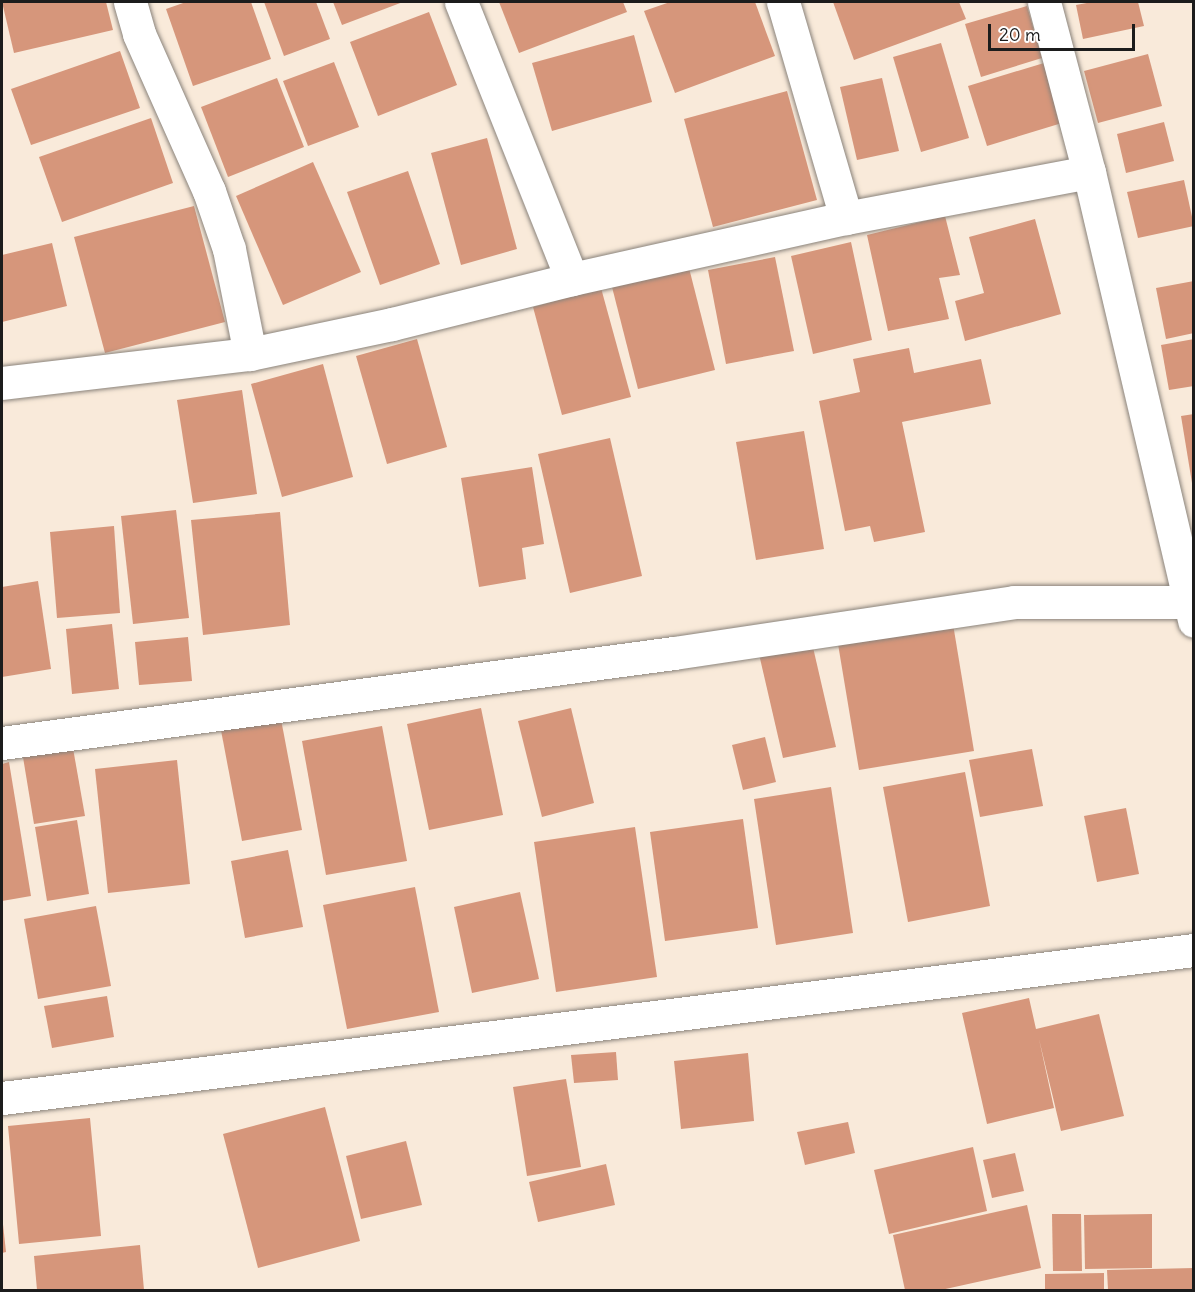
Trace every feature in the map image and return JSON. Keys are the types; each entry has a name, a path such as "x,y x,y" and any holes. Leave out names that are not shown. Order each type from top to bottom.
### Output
{"street":[{"path":"130,2 139,34 209,191 229,249 250,354"},
{"path":"461,2 572,279"},
{"path":"783,2 846,218"},
{"path":"2,744 662,654 1014,602 1191,611 1089,171 1044,2"},
{"path":"2,383 250,354 392,324 572,279 846,218 1089,171"},
{"path":"2,1098 1194,950"}],"building":[{"path":"2,2 106,2 113,30 14,53"},
{"path":"186,2 251,2 271,59 193,86 166,9"},
{"path":"264,2 316,2 330,39 284,56"},
{"path":"333,2 403,2 342,25"},
{"path":"499,2 623,2 627,12 519,53"},
{"path":"670,2 755,2 775,56 675,93 644,11"},
{"path":"833,2 959,2 966,19 854,60"},
{"path":"1092,2 1138,2 1144,26 1083,39 1076,5"},
{"path":"1027,6 1042,58 981,77 965,24"},
{"path":"429,12 457,85 378,116 350,42"},
{"path":"634,35 652,102 552,131 532,63"},
{"path":"941,43 969,138 921,152 893,57"},
{"path":"120,51 140,108 31,145 11,89"},
{"path":"1148,54 1162,106 1098,123 1084,71"},
{"path":"334,62 359,127 308,146 283,81"},
{"path":"1044,63 1062,123 987,146 968,86"},
{"path":"277,78 304,147 228,177 201,107"},
{"path":"882,78 899,151 857,160 840,87"},
{"path":"787,91 817,200 713,227 684,119"},
{"path":"151,118 173,183 62,222 39,157"},
{"path":"1164,122 1174,161 1126,173 1117,134"},
{"path":"487,138 517,249 461,265 431,153"},
{"path":"313,162 361,272 283,305 236,196"},
{"path":"408,171 440,264 380,285 347,192"},
{"path":"1184,180 1194,226 1138,238 1127,192"},
{"path":"194,206 225,322 105,353 74,237"},
{"path":"945,216 960,275 939,278 949,319 888,331 867,235"},
{"path":"1035,219 1061,314 965,341 955,301 984,293 969,237"},
{"path":"851,242 872,340 813,354 791,256"},
{"path":"52,243 67,306 2,322 2,255"},
{"path":"775,257 794,351 726,364 708,270"},
{"path":"689,268 715,370 638,389 612,287"},
{"path":"1194,281 1194,333 1166,339 1156,288"},
{"path":"601,288 631,397 562,415 533,307"},
{"path":"417,339 447,447 387,464 356,356"},
{"path":"1194,339 1194,386 1169,390 1161,345"},
{"path":"909,348 914,373 981,359 991,404 902,422 925,532 874,542 870,526 845,531 819,401 860,392 853,359"},
{"path":"323,364 353,477 282,497 251,384"},
{"path":"242,390 257,494 193,503 177,400"},
{"path":"1194,414 1194,483 1192,483 1181,416"},
{"path":"804,431 824,549 756,560 736,442"},
{"path":"610,438 642,576 570,593 538,454"},
{"path":"532,467 544,544 522,548 526,579 479,587 461,478"},
{"path":"176,510 189,618 133,624 121,516"},
{"path":"280,512 290,625 203,635 191,520"},
{"path":"114,526 120,613 57,618 50,532"},
{"path":"38,581 51,669 2,677 2,587"},
{"path":"112,624 119,689 72,694 66,629"},
{"path":"953,624 974,751 859,770 838,644"},
{"path":"188,637 192,681 139,685 135,642"},
{"path":"812,643 836,747 783,758 759,654"},
{"path":"481,708 503,815 429,830 407,724"},
{"path":"571,708 594,803 542,817 518,721"},
{"path":"280,714 302,830 242,841 220,725"},
{"path":"382,726 407,861 326,875 302,741"},
{"path":"71,737 85,816 34,824 21,745"},
{"path":"765,737 776,782 743,790 732,745"},
{"path":"1032,749 1043,806 980,817 969,760"},
{"path":"177,760 190,884 108,893 95,769"},
{"path":"9,762 31,896 2,901 2,764"},
{"path":"965,772 990,906 908,922 883,787"},
{"path":"831,787 853,933 776,945 754,799"},
{"path":"1126,808 1139,874 1097,882 1084,816"},
{"path":"743,819 758,928 665,941 650,832"},
{"path":"77,820 89,894 47,901 35,827"},
{"path":"635,827 657,977 556,992 534,842"},
{"path":"288,850 303,927 245,938 231,861"},
{"path":"415,887 439,1012 347,1029 323,905"},
{"path":"520,892 539,979 472,993 454,907"},
{"path":"96,906 111,986 38,999 24,919"},
{"path":"107,996 114,1037 52,1048 44,1006"},
{"path":"1029,998 1036,1029 1099,1014 1124,1116 1061,1131 1039,1039 1054,1108 987,1124 962,1013"},
{"path":"616,1052 618,1080 574,1083 571,1055"},
{"path":"748,1053 754,1121 681,1129 674,1061"},
{"path":"566,1079 581,1167 527,1176 513,1087"},
{"path":"325,1107 360,1241 258,1268 223,1134"},
{"path":"90,1118 101,1236 19,1244 8,1126"},
{"path":"848,1122 855,1153 805,1165 797,1132"},
{"path":"406,1141 422,1205 361,1219 346,1156"},
{"path":"973,1147 987,1211 889,1234 874,1170"},
{"path":"1015,1153 1024,1191 992,1198 983,1160"},
{"path":"606,1164 615,1205 538,1222 529,1182"},
{"path":"1027,1205 1041,1268 941,1290 905,1290 893,1235"},
{"path":"1052,1214 1081,1214 1082,1271 1053,1271"},
{"path":"1152,1214 1152,1268 1085,1269 1084,1215"},
{"path":"2,1215 6,1252 2,1253"},
{"path":"140,1245 144,1290 37,1290 34,1256"},
{"path":"1194,1268 1194,1290 1108,1290 1107,1270"},
{"path":"1104,1273 1104,1290 1045,1290 1045,1274"}]}
